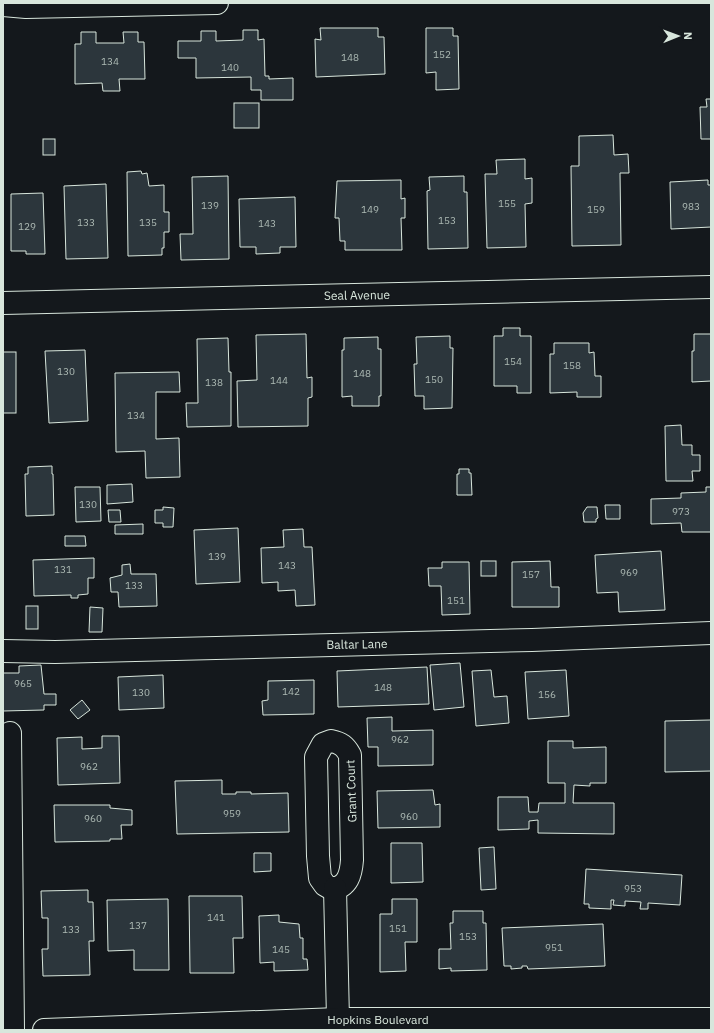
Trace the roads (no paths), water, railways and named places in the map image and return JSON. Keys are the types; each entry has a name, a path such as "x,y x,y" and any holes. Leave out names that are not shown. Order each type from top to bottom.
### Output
{"street":[{"path":"3,5 216,3"},
{"name":"Seal Avenue","path":"3,303 711,287"},
{"name":"Baltar Lane","path":"3,651 55,652 532,640 711,633"},
{"path":"10,733 12,1030"},
{"name":"Grant Court","path":"331,741 339,742 346,748 350,755 352,860 350,875 346,882 336,888 332,889 324,885 320,878 318,856 316,757 323,744 331,741"},
{"path":"336,888 338,1019"},
{"name":"Hopkins Boulevard","path":"44,1030 338,1019 711,1019"}]}
